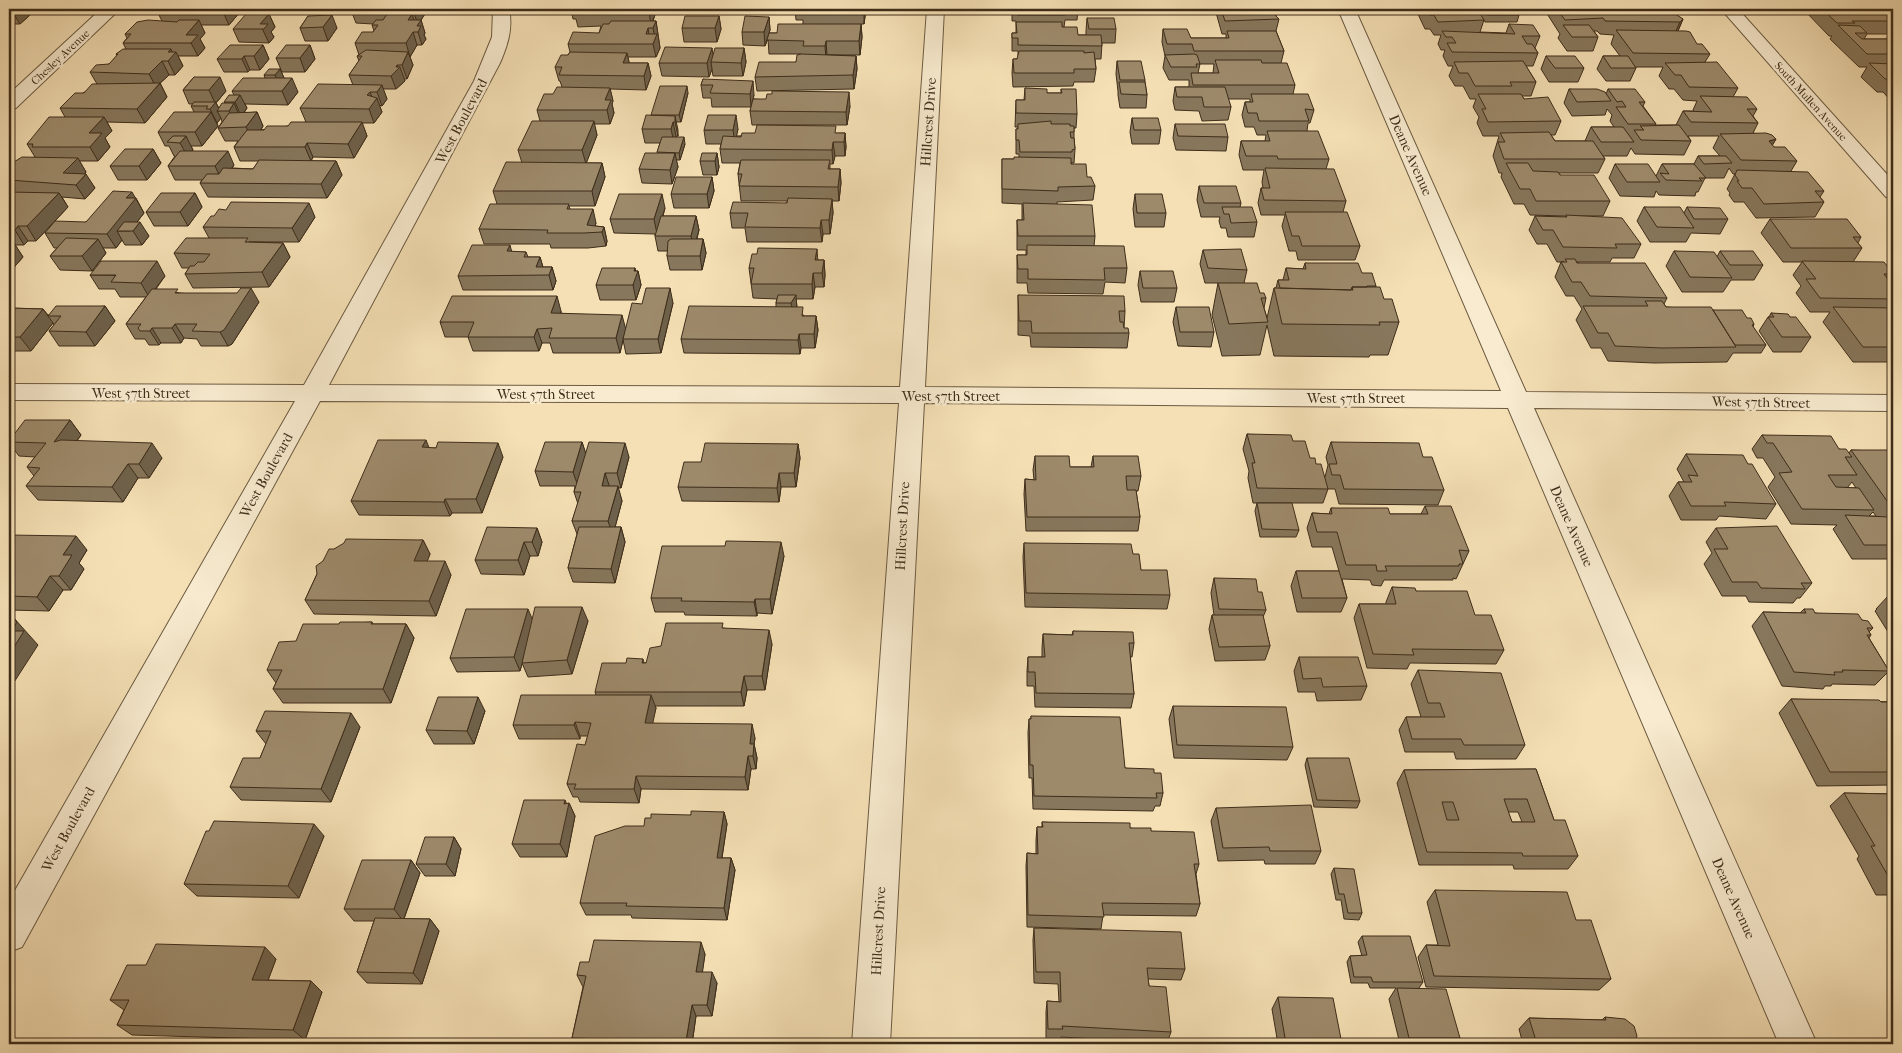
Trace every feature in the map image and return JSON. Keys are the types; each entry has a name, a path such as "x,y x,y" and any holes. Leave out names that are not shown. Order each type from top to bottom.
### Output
{"street":[{"name":"Chesley Avenue","path":"9,104 111,9"},
{"name":"West Boulevard","path":"9,935 312,394 484,80 500,42 503,20 501,9"},
{"name":"Hillcrest Drive","path":"871,1044 910,395 936,9"},
{"name":"Deane Avenue","path":"1347,9 1798,1044"},
{"name":"South Mullen Avenue","path":"1729,9 1893,193"},
{"name":"West 57th Street","path":"9,392 910,395 1893,403"}],"building":[{"path":"160,9 226,9 223,12 157,11"},
{"path":"352,9 415,9 413,11"},
{"path":"577,9 650,9 649,12 575,14"},
{"path":"803,9 864,9 864,11 802,11"},
{"path":"1017,9 1065,9 1065,15 1017,15"},
{"path":"1221,9 1275,9 1277,13 1273,13 1279,19 1225,21"},
{"path":"1425,9 1477,9 1484,20 1438,22 1434,15 1429,15"},
{"path":"1483,9 1515,9 1519,15 1487,15"},
{"path":"1557,9 1665,9 1669,13 1674,13 1683,19 1680,22 1605,21 1603,18 1565,20"},
{"path":"1822,9 1893,9 1893,21 1837,23"},
{"path":"246,14 269,14 260,24 268,24 264,29 233,29"},
{"path":"387,14 412,14 408,20 421,20 417,26 421,26 418,32 413,32 406,43 355,43 362,32 373,32 378,25 372,25 376,20 383,20"},
{"path":"332,15 323,27 300,28 308,16"},
{"path":"685,16 719,16 715,28 682,28"},
{"path":"745,16 769,17 764,32 742,32"},
{"path":"1087,18 1114,18 1116,29 1089,29"},
{"path":"148,20 177,22 179,20 199,20 186,35 198,35 191,43 123,43 131,34 125,34 137,22"},
{"path":"611,21 656,21 653,28 648,28 646,34 657,34 653,44 568,44 573,32 599,33 603,24 609,24"},
{"path":"1016,22 1062,22 1062,27 1077,27 1078,35 1101,35 1102,46 1018,45 1018,38 1012,38 1012,33 1017,33"},
{"path":"778,24 861,24 859,41 826,41 825,46 803,46 804,41 767,40 769,33 777,33"},
{"path":"1509,24 1533,25 1540,36 1522,36 1527,44 1532,44 1538,53 1452,52 1447,43 1456,43 1452,37 1446,37 1442,31 1515,34"},
{"path":"1563,25 1589,25 1598,37 1572,37"},
{"path":"1838,25 1860,26 1867,33 1855,33 1862,39 1893,39 1893,54 1867,54"},
{"path":"1163,29 1187,29 1191,38 1229,38 1227,31 1276,31 1284,51 1194,51 1192,44 1167,44"},
{"path":"1616,30 1690,32 1697,44 1702,44 1710,54 1633,53"},
{"path":"230,45 263,45 254,56 244,56 242,59 217,59"},
{"path":"286,45 310,45 300,58 276,58"},
{"path":"665,47 712,48 707,63 659,63"},
{"path":"715,48 744,48 741,63 711,62"},
{"path":"123,49 171,49 168,52 176,52 168,61 162,61 149,74 90,72 96,65 109,64 118,54 116,54"},
{"path":"366,50 408,52 402,65 397,65 396,67 400,67 391,76 349,75 362,56 357,56"},
{"path":"1019,51 1094,52 1096,69 1074,69 1074,73 1014,73 1013,59 1017,59"},
{"path":"570,52 627,53 623,63 648,63 644,76 559,75 562,67 555,67 561,55 568,55"},
{"path":"797,55 856,56 853,75 755,77 759,62 796,62"},
{"path":"1165,55 1197,55 1200,64 1196,64 1197,67 1171,67"},
{"path":"1546,56 1575,56 1584,68 1555,68"},
{"path":"1603,56 1628,56 1636,68 1611,68"},
{"path":"1215,60 1261,60 1262,63 1287,63 1295,85 1193,85 1191,73 1219,73"},
{"path":"1117,61 1141,61 1145,80 1120,80"},
{"path":"1523,61 1536,82 1510,82 1512,86 1475,86 1468,73 1459,73 1454,62"},
{"path":"1717,62 1738,88 1689,87 1681,75 1675,75 1665,63"},
{"path":"1869,63 1893,64 1893,81 1885,79"},
{"path":"269,69 280,69 275,75 264,75"},
{"path":"194,77 220,77 209,90 183,90"},
{"path":"243,78 292,78 282,91 232,91"},
{"path":"703,79 753,81 750,94 710,93 713,85 701,85"},
{"path":"1119,82 1145,82 1147,95 1121,94"},
{"path":"160,83 137,109 60,108 75,93 84,93 92,84"},
{"path":"318,84 382,85 377,92 370,92 367,95 377,98 369,109 300,108"},
{"path":"660,86 687,86 679,115 651,115"},
{"path":"557,87 610,88 605,100 611,100 607,110 537,110 544,94 553,94"},
{"path":"1175,87 1225,87 1231,107 1204,107 1202,97 1177,97"},
{"path":"1025,88 1047,89 1047,93 1062,93 1061,89 1076,89 1077,114 1016,113 1016,100 1025,100"},
{"path":"1569,89 1597,89 1605,92 1611,101 1577,102"},
{"path":"1608,89 1635,89 1645,102 1639,102 1656,124 1628,124 1616,107 1626,107 1622,101 1617,102"},
{"path":"772,91 849,92 846,112 750,111 753,99 766,99 767,94 772,94"},
{"path":"1251,94 1308,94 1314,110 1305,109 1309,121 1259,121 1257,113 1248,113 1245,102 1253,102"},
{"path":"1478,94 1521,94 1524,99 1548,97 1561,121 1488,122 1482,109 1486,109"},
{"path":"229,95 240,95 235,102 224,102"},
{"path":"1700,96 1747,97 1757,109 1747,109 1758,123 1691,122 1683,111 1712,112"},
{"path":"194,102 216,102 210,109 206,109 208,106 191,106"},
{"path":"222,103 234,103 229,111 217,111"},
{"path":"174,112 211,112 195,132 158,132"},
{"path":"257,112 246,127 218,128 229,113"},
{"path":"646,115 675,116 675,122 673,122 671,129 642,129"},
{"path":"708,115 736,115 733,130 704,130"},
{"path":"49,117 104,117 89,133 102,133 90,147 32,147 33,144 27,144"},
{"path":"1132,118 1158,118 1161,130 1134,130"},
{"path":"532,121 594,121 582,150 518,150"},
{"path":"1051,121 1051,124 1070,124 1070,126 1074,126 1074,132 1070,132 1071,138 1074,138 1075,149 1072,152 1020,152 1019,140 1016,140 1018,124"},
{"path":"291,122 362,122 348,144 307,143 305,147 234,147 247,130 264,130 267,126 288,126"},
{"path":"1175,124 1225,124 1228,137 1178,136"},
{"path":"757,125 836,126 835,133 845,133 844,142 833,142 832,150 720,149 723,136 741,137 742,133 755,133"},
{"path":"1679,125 1691,141 1641,140 1634,130 1644,130 1640,126"},
{"path":"1591,127 1623,127 1634,142 1601,142"},
{"path":"1267,131 1318,131 1329,159 1278,159 1277,156 1246,156 1241,141 1270,141"},
{"path":"1549,132 1555,141 1593,141 1605,159 1504,159 1498,142 1505,142 1500,133"},
{"path":"1766,133 1776,139 1769,141 1774,147 1785,147 1797,161 1741,160 1720,134"},
{"path":"173,136 186,136 180,143 167,142"},
{"path":"662,137 684,137 679,153 657,152"},
{"path":"125,149 153,149 139,166 110,166"},
{"path":"180,151 228,151 215,166 168,166"},
{"path":"645,153 675,153 670,170 639,169"},
{"path":"702,153 717,153 715,161 700,161"},
{"path":"1698,156 1726,156 1732,163 1704,164"},
{"path":"22,157 78,158 63,173 86,174 76,185 9,180 9,165"},
{"path":"1014,157 1071,158 1071,164 1086,164 1087,177 1091,177 1095,186 1058,187 1058,191 1002,189 1002,159 1014,159"},
{"path":"259,160 336,161 321,184 200,183 207,174 219,174 223,168 253,169"},
{"path":"741,160 830,160 828,169 840,169 838,187 739,186 742,174 738,174"},
{"path":"506,162 602,163 592,191 493,191"},
{"path":"1506,163 1528,163 1533,171 1558,172 1560,175 1594,175 1610,201 1536,201 1530,189 1520,189"},
{"path":"1615,164 1648,164 1660,182 1627,182"},
{"path":"1662,164 1694,164 1706,178 1699,178 1702,181 1666,180 1660,173 1669,174"},
{"path":"1265,168 1334,169 1346,201 1264,200 1261,188 1270,188"},
{"path":"1737,170 1808,172 1824,191 1815,191 1824,202 1764,204 1752,188 1742,188 1735,175"},
{"path":"676,177 712,177 707,194 671,194"},
{"path":"1199,186 1236,186 1241,203 1204,203"},
{"path":"113,191 132,192 126,198 136,198 107,234 45,233 55,221 86,222"},
{"path":"9,192 59,193 27,226 18,226 15,230 9,230"},
{"path":"161,193 195,193 180,212 146,212"},
{"path":"619,194 662,194 654,219 610,219"},
{"path":"1135,194 1162,194 1166,213 1137,213"},
{"path":"788,198 832,199 829,220 821,220 820,228 745,227 748,213 730,213 733,202 787,203"},
{"path":"231,202 309,203 292,228 203,227 211,216 214,216 219,209 226,210"},
{"path":"1023,203 1092,205 1095,236 1018,236 1017,220 1024,220"},
{"path":"490,204 569,204 567,209 593,209 587,225 604,227 602,232 584,233 547,233 548,230 479,229"},
{"path":"1222,207 1252,207 1257,222 1231,223 1229,214 1224,214"},
{"path":"1644,207 1680,207 1694,228 1657,227"},
{"path":"1687,207 1720,208 1728,219 1694,219"},
{"path":"1285,212 1347,212 1360,246 1302,246 1299,236 1292,236"},
{"path":"1566,215 1622,218 1641,244 1615,244 1617,248 1563,247 1553,230 1543,230 1535,216 1567,217"},
{"path":"661,216 696,216 691,236 655,236"},
{"path":"1770,219 1847,219 1861,237 1853,237 1862,248 1791,248"},
{"path":"124,222 140,222 133,231 117,231"},
{"path":"66,238 98,239 82,256 50,256"},
{"path":"186,238 248,238 245,242 283,243 262,272 185,274 190,266 194,266 198,262 204,262 210,254 174,253"},
{"path":"671,239 703,239 700,256 667,256 668,241"},
{"path":"472,245 510,245 507,251 526,252 524,257 540,257 536,267 552,267 549,275 458,276"},
{"path":"1027,245 1124,246 1127,268 1104,268 1105,280 1028,279 1028,269 1018,269 1017,255 1027,255"},
{"path":"758,248 817,249 815,260 824,260 822,273 813,273 812,284 751,284 754,268 749,268 752,254 757,254"},
{"path":"1241,249 1247,270 1208,268 1203,250"},
{"path":"1674,251 1714,252 1732,278 1690,277"},
{"path":"1720,251 1753,251 1763,265 1730,265"},
{"path":"1565,259 1575,259 1577,263 1645,263 1667,298 1590,296 1581,282 1572,282 1561,262 1567,262"},
{"path":"101,261 157,261 141,283 111,282 116,275 90,275"},
{"path":"1802,261 1884,262 1893,274 1884,274 1893,286 1893,299 1820,298 1806,279 1816,279"},
{"path":"1305,263 1358,263 1362,273 1372,273 1376,286 1352,287 1351,290 1280,288 1278,280 1289,280 1286,268 1306,269"},
{"path":"602,268 635,268 634,271 638,271 633,285 596,285"},
{"path":"1140,271 1173,271 1177,288 1143,288"},
{"path":"1218,283 1257,283 1260,293 1264,293 1266,298 1261,298 1268,322 1229,324"},
{"path":"1352,287 1380,287 1384,299 1392,299 1399,322 1379,322 1380,325 1282,324 1274,288 1353,290"},
{"path":"241,288 251,288 224,330 220,332 192,331 197,324 175,324 172,328 152,328 150,331 140,331 138,328 141,324 126,324 152,289 178,289 175,293 237,293"},
{"path":"646,288 670,288 658,339 623,339 632,303 642,304"},
{"path":"778,295 796,295 791,303 776,303"},
{"path":"1018,295 1124,296 1125,311 1119,311 1120,322 1123,322 1124,328 1128,328 1129,333 1032,333 1031,321 1019,321"},
{"path":"452,296 557,296 551,313 622,315 616,338 549,338 552,328 537,329 534,337 468,337 474,322 440,322"},
{"path":"1645,301 1662,301 1666,307 1711,307 1736,347 1662,348 1615,346 1608,333 1598,333 1583,306 1648,306"},
{"path":"56,306 105,306 86,332 49,331 61,316 48,316"},
{"path":"689,306 803,307 802,316 816,316 814,334 799,334 798,340 681,339"},
{"path":"1176,307 1209,307 1214,332 1180,332"},
{"path":"1833,307 1893,308 1893,347 1863,347"},
{"path":"9,308 43,309 20,337 9,337"},
{"path":"1713,310 1742,310 1747,318 1751,318 1754,324 1752,325 1766,345 1735,345"},
{"path":"1771,313 1788,314 1790,317 1796,317 1811,337 1782,337 1768,317 1774,317"},
{"path":"25,420 70,420 54,442 61,440 152,443 139,464 128,464 112,487 26,486 40,468 27,467 46,443 9,442"},
{"path":"1247,434 1291,435 1293,441 1305,441 1310,458 1315,458 1316,464 1321,464 1328,489 1257,488 1252,463 1255,463"},
{"path":"1762,435 1831,436 1839,449 1846,449 1852,457 1845,457 1857,475 1828,475 1836,487 1859,488 1874,510 1802,509 1779,473 1792,472 1773,443 1767,443"},
{"path":"378,440 426,440 422,447 436,448 438,442 498,443 476,499 445,499 444,502 351,501"},
{"path":"545,442 582,442 573,472 535,471"},
{"path":"589,442 625,443 617,473 605,473 602,486 618,486 608,521 572,521 581,492 574,492"},
{"path":"1331,442 1419,443 1423,457 1432,457 1444,490 1344,489 1340,475 1332,475 1329,464 1337,464"},
{"path":"705,443 798,444 794,473 779,473 777,488 678,487 684,462 701,462"},
{"path":"1851,450 1892,450 1893,508 1892,508"},
{"path":"1686,454 1743,455 1748,464 1752,464 1776,504 1724,502 1726,506 1691,506 1678,482 1692,482 1688,475 1698,476"},
{"path":"1035,456 1069,456 1070,467 1094,467 1093,456 1138,456 1141,476 1126,476 1127,490 1136,490 1140,517 1027,517 1025,479 1036,480"},
{"path":"1257,503 1292,503 1299,530 1262,529"},
{"path":"1425,506 1451,506 1469,551 1459,550 1463,564 1459,564 1459,566 1385,566 1387,571 1377,571 1376,565 1346,565 1337,532 1317,532 1312,513 1332,514 1331,508 1388,508 1390,514 1428,514"},
{"path":"1845,515 1889,517 1893,525 1893,545 1864,545"},
{"path":"1777,526 1812,583 1801,583 1805,589 1761,588 1757,582 1732,582 1714,549 1728,549 1716,528"},
{"path":"487,527 537,528 532,542 524,542 518,560 475,560"},
{"path":"579,527 621,527 611,569 568,568"},
{"path":"9,535 76,536 63,555 72,555 59,576 50,576 37,597 9,596"},
{"path":"346,539 423,540 414,561 445,561 429,601 305,600 317,574 316,566 323,561 329,549 334,549 344,543"},
{"path":"726,541 781,542 770,599 755,599 754,602 681,601 682,598 651,598 662,546 725,546"},
{"path":"1024,543 1131,544 1133,554 1139,554 1141,570 1167,570 1170,595 1026,593"},
{"path":"1296,571 1339,571 1347,598 1302,598"},
{"path":"1214,578 1256,579 1258,592 1262,592 1266,610 1219,609"},
{"path":"1392,587 1415,588 1416,591 1467,591 1475,615 1491,615 1504,650 1412,649 1414,655 1373,654 1359,604 1396,604"},
{"path":"1889,595 1893,595 1893,605 1888,597 1891,597"},
{"path":"535,607 582,607 567,660 522,663"},
{"path":"466,609 528,609 514,657 450,658"},
{"path":"1804,609 1813,609 1815,613 1858,614 1862,620 1868,621 1873,628 1867,628 1871,635 1867,635 1889,671 1842,670 1843,672 1834,672 1835,675 1794,672 1763,612 1806,613"},
{"path":"1212,615 1263,615 1270,646 1219,647"},
{"path":"9,617 13,617 17,622 12,631 24,631 9,655"},
{"path":"340,622 406,624 383,689 273,689 282,670 267,670 279,642 296,641 303,624 339,624"},
{"path":"666,623 723,623 722,628 769,630 762,676 744,676 741,692 595,692 602,663 626,663 627,658 643,659 642,663 646,663 650,648 661,646"},
{"path":"1073,631 1133,632 1134,643 1129,643 1134,694 1036,693 1035,672 1028,672 1028,657 1045,657 1043,634 1073,635"},
{"path":"1299,657 1358,657 1367,686 1323,687 1321,678 1303,679"},
{"path":"1418,670 1501,673 1525,745 1464,745 1461,739 1412,739 1406,717 1445,717 1440,703 1428,703"},
{"path":"521,695 651,695 645,723 752,724 750,744 754,744 753,756 748,756 745,777 636,776 634,789 574,789 576,784 567,784 577,744 585,745 591,723 575,722 574,725 513,725"},
{"path":"438,697 478,697 467,731 426,730"},
{"path":"1791,699 1879,700 1881,702 1893,702 1893,772 1830,772"},
{"path":"1173,706 1286,707 1293,747 1177,745"},
{"path":"265,711 351,713 321,789 230,787 243,758 260,758 271,731 256,731"},
{"path":"1031,716 1120,717 1125,768 1154,769 1154,773 1161,773 1163,793 1156,793 1157,798 1034,796 1033,765 1030,765 1029,719 1031,719"},
{"path":"1307,758 1349,758 1360,801 1317,800"},
{"path":"1536,769 1554,820 1565,820 1578,856 1523,856 1522,853 1427,852 1404,770","holes":["1504,799 1527,799 1535,822 1512,822","1442,802 1453,802 1459,820 1447,820"]},
{"path":"1844,793 1893,794 1893,883 1871,846 1875,846"},
{"path":"524,800 565,800 564,804 569,803 560,844 512,844"},
{"path":"1311,805 1321,851 1270,851 1269,847 1223,848 1216,808"},
{"path":"691,811 724,812 717,858 731,858 724,908 626,906 627,903 580,903 595,836 625,826 644,826 645,818 651,818 651,814 691,815"},
{"path":"214,821 314,824 288,886 184,884 206,831 209,831"},
{"path":"1042,822 1130,823 1130,828 1151,828 1151,831 1194,832 1199,864 1194,864 1200,904 1102,903 1104,917 1028,915 1027,853 1038,854 1037,827 1043,827"},
{"path":"425,837 454,837 446,864 416,864"},
{"path":"362,860 411,860 394,909 344,909"},
{"path":"1334,868 1354,869 1362,913 1348,913 1344,894 1339,894"},
{"path":"1435,890 1567,892 1576,920 1591,920 1611,979 1434,976 1426,945 1450,946"},
{"path":"375,918 430,919 413,973 357,972"},
{"path":"1034,928 1181,932 1185,969 1147,968 1149,986 1166,987 1171,1032 1062,1026 1063,1029 1048,1029 1047,1001 1061,1002 1060,972 1036,972"},
{"path":"1362,936 1410,936 1423,982 1373,982 1371,977 1354,977 1350,956 1367,955"},
{"path":"594,940 701,942 696,972 712,972 707,1005 692,1005 686,1041 572,1038 586,976 577,975 580,962 589,962"},
{"path":"156,944 265,947 252,980 311,981 293,1030 117,1025 129,1000 110,1000 127,965 146,965"},
{"path":"1397,988 1446,989 1460,1038 1409,1038"},
{"path":"1278,997 1333,998 1342,1044 1286,1044"},
{"path":"1605,1017 1625,1019 1634,1026 1637,1036 1634,1044 1537,1044 1529,1018 1606,1020"}]}
